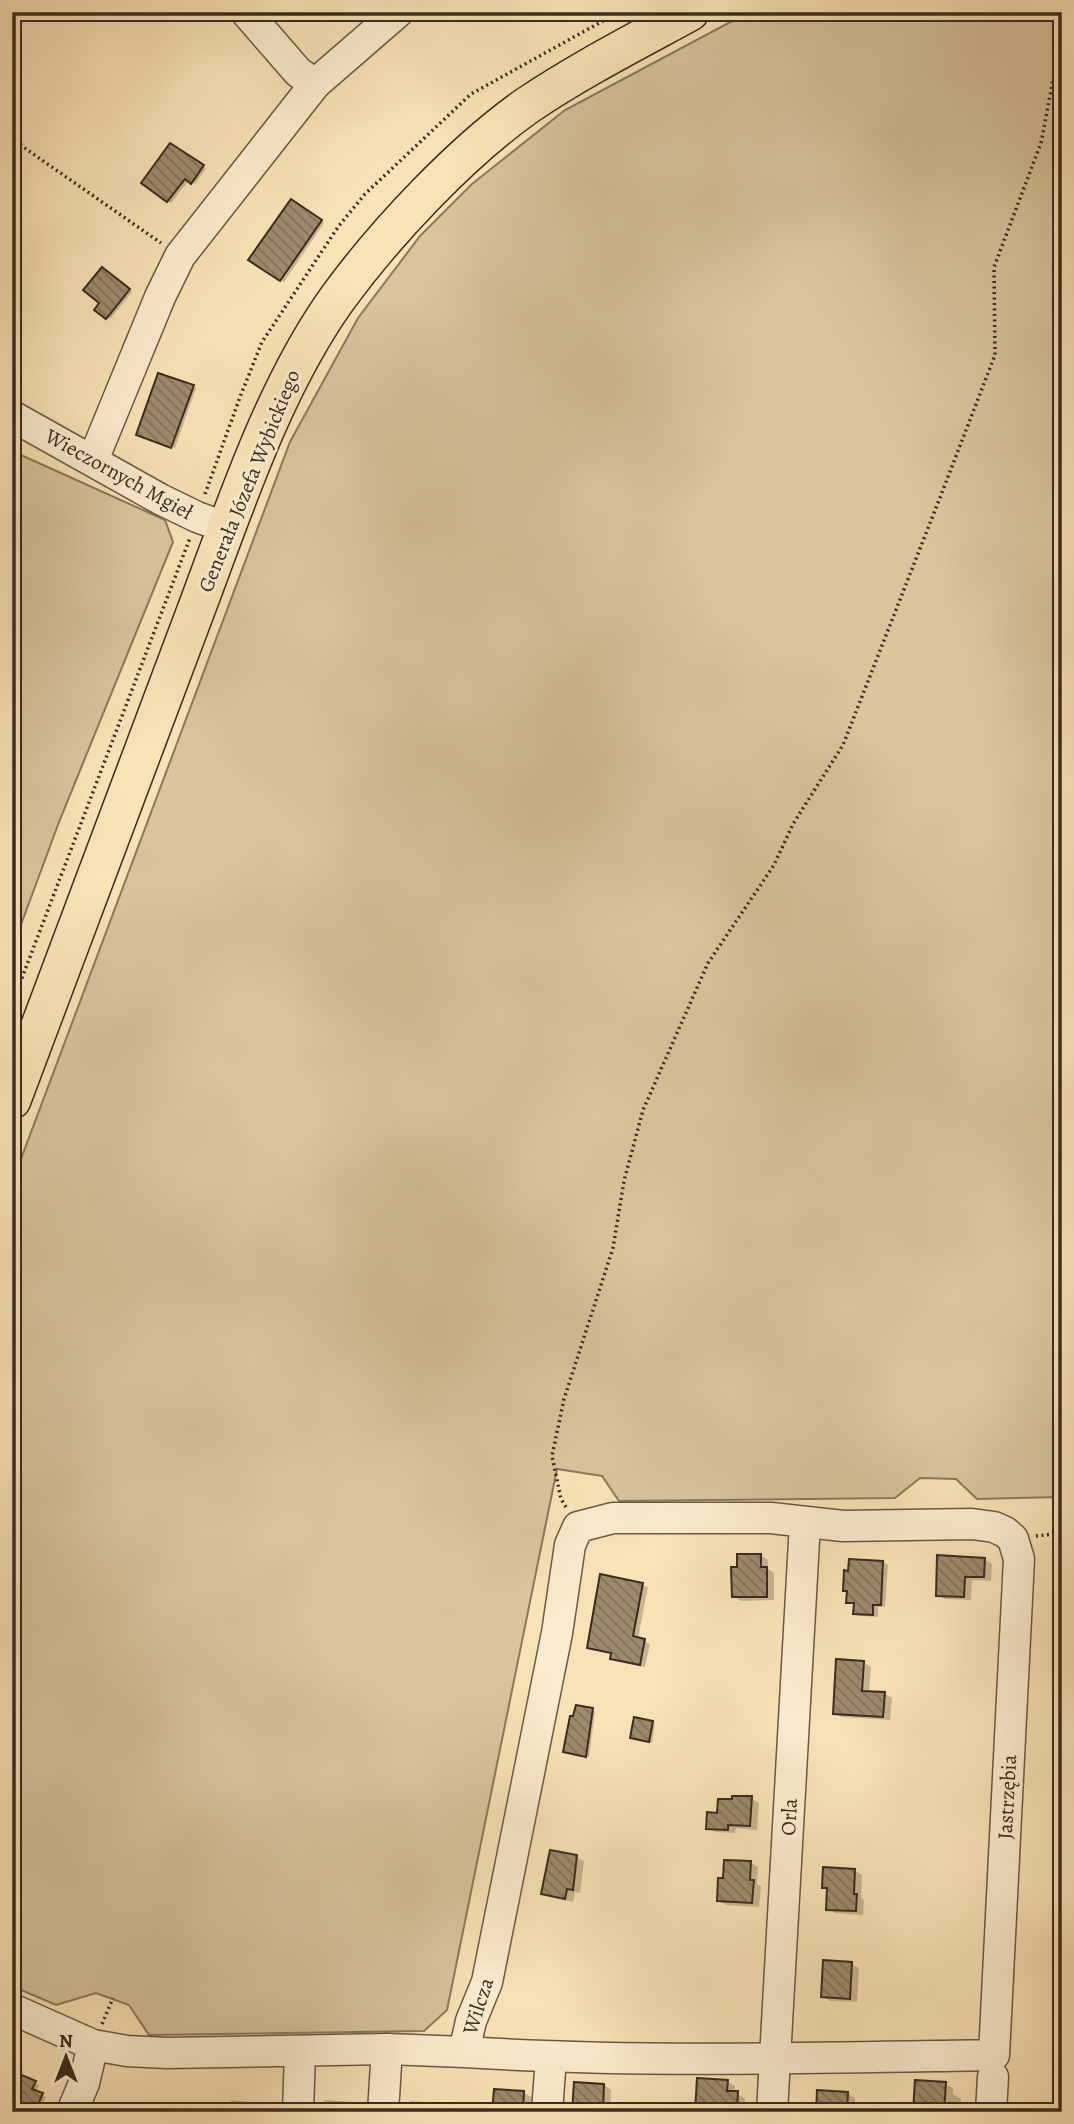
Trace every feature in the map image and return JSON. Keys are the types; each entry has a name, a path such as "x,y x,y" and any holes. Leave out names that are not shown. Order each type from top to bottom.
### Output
{"main road":[{"name":"Generała Józefa Wybickiego","path":"12,1100 212,523 270,422 300,358 337,300 395,229 458,164 526,107 580,72 690,12"}],"street":[{"path":"246,12 298,72 315,84"},
{"path":"93,460 160,297 180,256 315,84 398,12"},
{"name":"Wieczornych Mgieł","path":"12,416 160,499 212,523"},
{"path":"578,1527 613,1518 771,1518 805,1523"},
{"name":"Jastrzębia","path":"805,1523 843,1526 972,1524 994,1527 1013,1539 1019,1559 991,2112"},
{"name":"Orla","path":"772,2112 805,1523"},
{"name":"Wilcza","path":"12,2009 93,2045 127,2051 167,2053 387,2049 464,2052 471,2021 487,1982 557,1633 570,1545 578,1527"},
{"path":"72,2112 84,2083 93,2045"},
{"path":"383,2112 387,2049"},
{"path":"298,2112 300,2051"},
{"path":"464,2052 551,2057 776,2058 993,2066"},
{"path":"547,2112 551,2057"}],"path":[{"path":"578,1527 561,1499 552,1456 564,1399 613,1248 624,1181 643,1110 708,963 774,865 793,824 843,745 941,495 995,355 994,267 1041,143 1062,33"},
{"path":"12,136 26,149 180,256"},
{"path":"12,1003 212,523"},
{"path":"1062,737 1059,743 1062,792"}],"shaded area":[{"path":"749,12 1062,12 1062,1497 977,1499 956,1479 920,1478 895,1498 619,1501 602,1476 557,1469 447,2010 424,2031 149,2035 129,2005 96,1993 56,2005 12,1986 12,1183 290,442 358,318 420,236 472,184 565,110"},
{"path":"12,451 165,520 173,542 59,822 12,949"}],"building":[{"path":"170,143 204,165 191,184 185,179 167,202 141,183"},
{"path":"291,199 322,220 280,281 248,260"},
{"path":"102,267 130,289 106,319 94,310 99,303 83,290"},
{"path":"158,373 194,385 171,448 136,435"},
{"path":"737,1554 761,1554 761,1567 767,1567 767,1597 732,1597 731,1567 737,1567"},
{"path":"937,1555 985,1558 984,1577 965,1577 964,1597 936,1596"},
{"path":"849,1559 883,1561 881,1605 873,1605 873,1615 853,1614 854,1603 846,1603 847,1591 843,1591 844,1570 848,1571"},
{"path":"600,1574 643,1583 633,1636 645,1639 640,1665 610,1659 611,1653 587,1648"},
{"path":"836,1659 864,1661 862,1691 885,1692 883,1717 833,1714"},
{"path":"576,1705 593,1708 586,1757 563,1752 570,1716 573,1716"},
{"path":"634,1717 653,1721 649,1742 630,1738"},
{"path":"732,1796 752,1796 750,1826 728,1825 728,1830 706,1829 707,1812 717,1813 718,1799 732,1799"},
{"path":"550,1850 577,1855 573,1890 567,1889 565,1899 541,1894"},
{"path":"724,1860 751,1861 750,1880 754,1880 752,1903 717,1901 718,1878 723,1878"},
{"path":"823,1867 855,1869 856,1911 826,1910 827,1888 822,1888"},
{"path":"823,1960 852,1962 850,1999 821,1997"},
{"path":"12,2071 36,2081 32,2089 43,2093 35,2112 12,2112"},
{"path":"697,2078 728,2080 727,2091 738,2091 737,2111 695,2112"},
{"path":"915,2080 946,2082 944,2112 913,2112"},
{"path":"574,2082 604,2084 603,2112 572,2112"},
{"path":"494,2089 524,2091 523,2112 492,2112"},
{"path":"817,2090 848,2092 847,2112 816,2112"}]}
